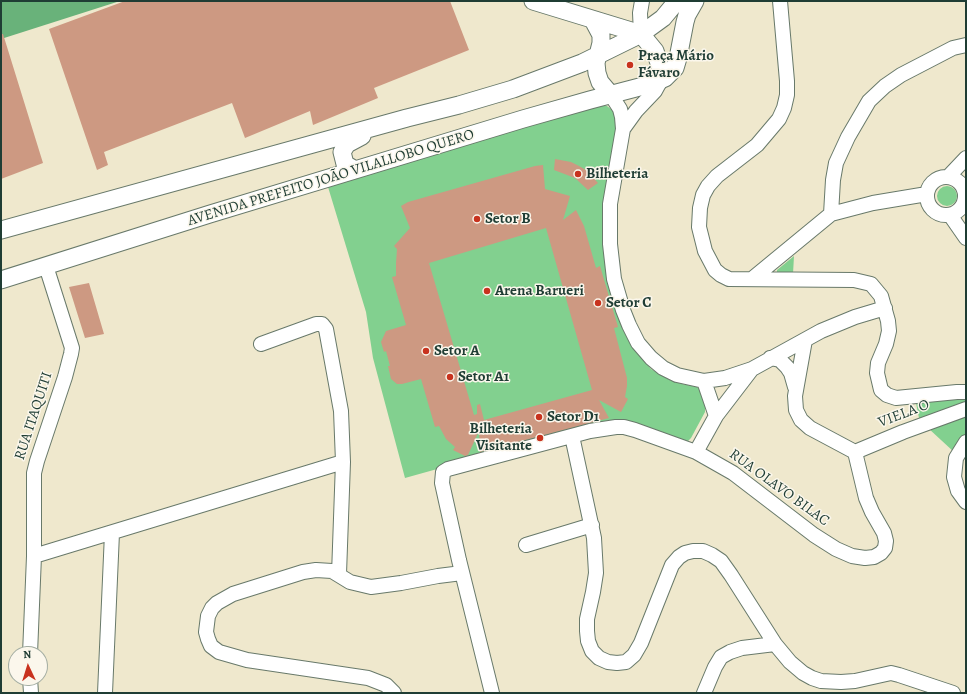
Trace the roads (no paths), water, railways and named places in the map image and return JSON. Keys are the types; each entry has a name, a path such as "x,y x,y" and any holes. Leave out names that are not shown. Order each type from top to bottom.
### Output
{"main road":[{"path":"533,1 641,34 655,51 661,69 661,80"},
{"path":"1,230 513,89 577,65 641,34 663,18 677,1"},
{"path":"661,80 672,71 676,63 691,8"},
{"path":"592,20 601,35 596,69 598,78 611,95"},
{"name":"AVENIDA PREFEITO JOÃO VILALLOBO QUERO","path":"1,280 355,170 531,117 639,88 661,80"},
{"path":"355,170 345,164 342,152 347,144 361,137 369,128"}],"street":[{"path":"641,34 640,13 642,1"},
{"path":"780,1 787,82 787,95 784,108 779,119 757,145 717,176 708,186 703,195 700,208 699,227 705,251 715,270 729,279 854,280 871,284 881,296 885,308 889,331 876,373 881,390 887,395 896,398 966,392"},
{"path":"830,214 836,163 848,137 869,102 885,86 901,75 953,48 966,45"},
{"path":"623,129 636,110 655,91 661,80"},
{"path":"611,95 620,109 623,129 610,204 610,244 614,279 623,310 638,343 651,358 663,368 677,375 704,381 718,380 734,376 752,369 821,331 855,317 885,308"},
{"path":"948,177 966,158"},
{"path":"948,177 954,178 963,186 966,198 956,213 944,216 933,210 927,200 927,194 928,188 936,180 948,177"},
{"path":"752,279 830,214 873,203 927,194"},
{"path":"950,215 966,238"},
{"name":"RUA ITAQUITI","path":"30,646 34,556 34,473 62,401 72,348 46,266"},
{"path":"261,344 316,324 322,324 326,329 341,406 342,462 339,574"},
{"path":"805,340 794,402 796,410 805,424 855,452"},
{"path":"770,358 780,360 787,367 791,373 796,392"},
{"path":"696,452 716,416 752,369"},
{"path":"718,380 729,398"},
{"path":"704,381 716,416"},
{"name":"VIELA O","path":"855,452 903,432 966,409"},
{"name":"RUA OLAVO BILAC","path":"462,573 442,483 443,472 572,436 605,428 624,427 696,452 733,473 814,535 836,549 852,556 865,558 874,557 881,553 885,548 886,541 884,533 866,498 855,452"},
{"path":"572,436 594,538 596,573 587,619 588,641 592,651 599,658 608,662 617,663 626,662 634,655 641,643 672,565 678,557 685,553 702,551 721,561 775,644 790,662 803,673 821,681 855,681 891,674 899,675 953,693"},
{"path":"966,442 956,458 954,477 958,492 966,502"},
{"path":"34,556 342,462"},
{"path":"526,545 592,525"},
{"path":"105,693 112,533"},
{"path":"394,693 386,685 368,678 262,662 219,652 211,646 208,639 206,632 208,616 212,608 224,598 303,572 316,570 332,571 350,582 371,587 462,573 492,693"},
{"path":"704,693 721,657 742,648 775,644"}],"place":[{"name":"Praça Mário Fávaro","path":"630,65"},
{"name":"Bilheteria","path":"578,174"},
{"name":"Setor B","path":"477,219"},
{"name":"Arena Barueri","path":"487,291"},
{"name":"Setor C","path":"598,303"},
{"name":"Setor A","path":"426,351"},
{"name":"Setor A1","path":"450,377"},
{"name":"Setor D1","path":"539,417"},
{"name":"Bilheteria Visitante","path":"540,438"}]}
